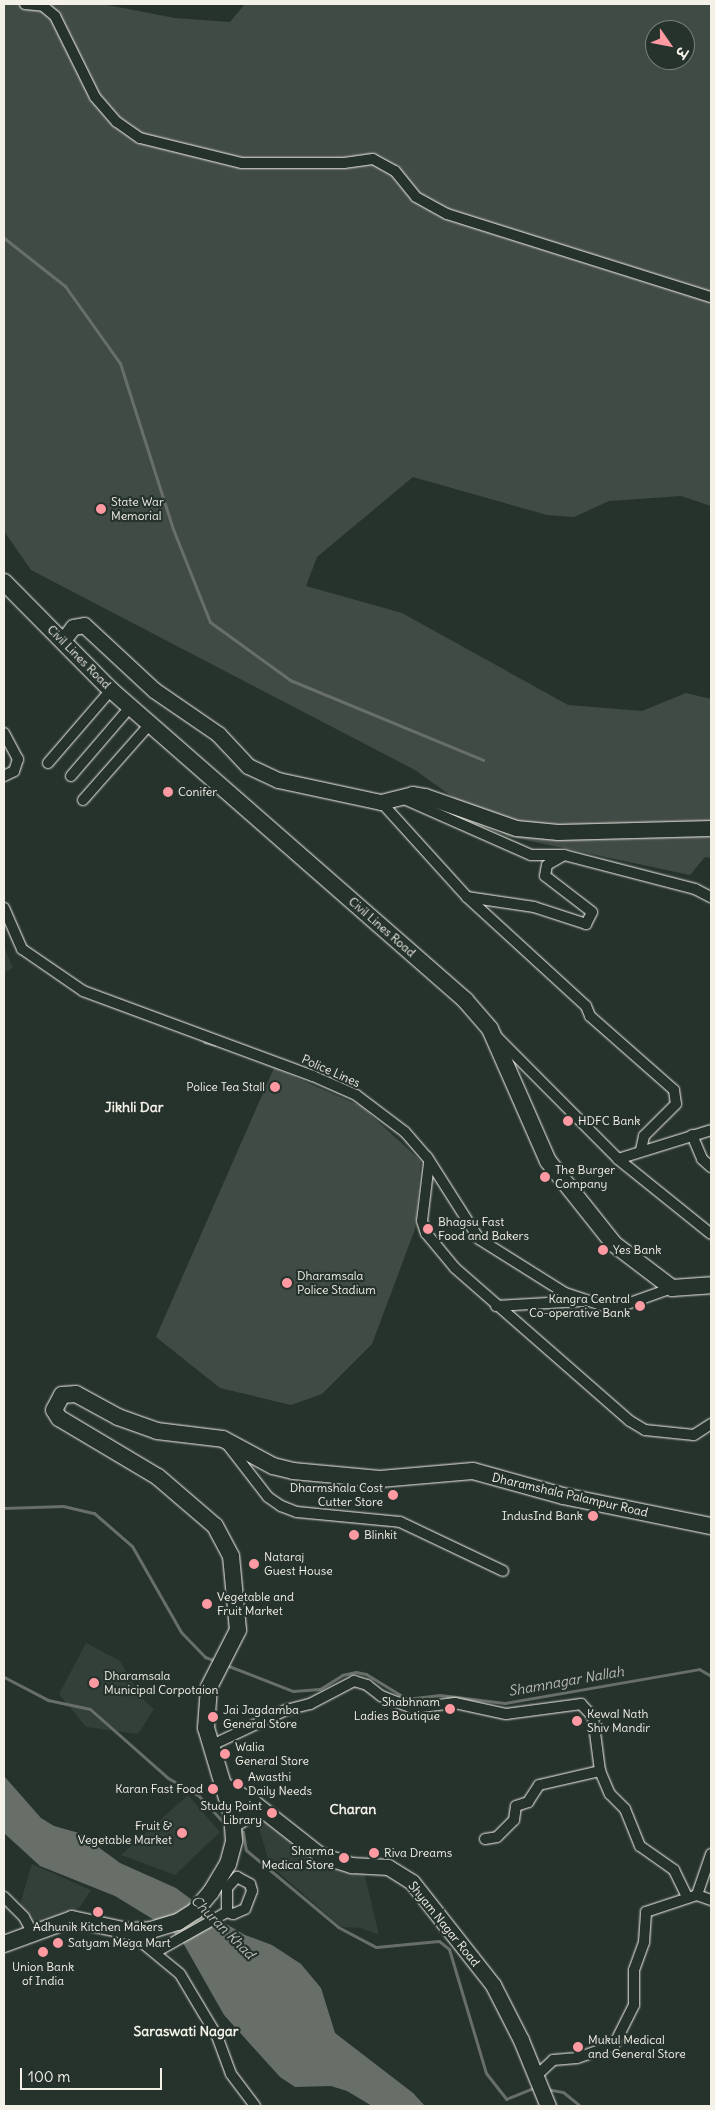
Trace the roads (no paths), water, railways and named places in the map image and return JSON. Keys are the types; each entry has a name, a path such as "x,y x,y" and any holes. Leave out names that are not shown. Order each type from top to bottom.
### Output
{"main road":[{"name":"Civil Lines Road","path":"4,582 111,690 151,723 465,1000 490,1029 548,1161 614,1244 672,1288"},
{"path":"672,1288 711,1285"},
{"name":"Dharamshala Palampur Road","path":"4,1944 32,1932 72,1919 128,1931 151,1930 186,1918 211,1892 228,1864 233,1823 224,1785 210,1746 206,1728 206,1704 216,1672 231,1648 238,1622 231,1556 220,1533 158,1477 69,1427 55,1414 55,1406 62,1395 72,1392 118,1416 157,1431 223,1439 274,1466 293,1471 380,1480 473,1472 563,1496 711,1526"}],"street":[{"path":"26,4 44,6 55,16 95,97 117,122 140,138 242,163 344,163 373,159 395,171 416,197 447,214 711,296"},
{"path":"63,640 73,627 84,626 154,690 218,734 248,766 278,780 381,802 404,799 412,794 425,796 516,828 558,832 711,828"},
{"path":"48,762 111,690"},
{"path":"71,776 131,706"},
{"path":"83,800 151,723"},
{"path":"4,733 18,759 14,771 4,776"},
{"path":"404,799 531,855 564,855 695,889 711,896"},
{"path":"381,802 467,897 586,1006 590,1016 674,1090 676,1104 644,1136 641,1150"},
{"path":"467,897 534,906 586,924 592,912 545,876 547,864 564,855"},
{"name":"Police Lines","path":"4,908 22,949 83,990 313,1076 356,1095 405,1132 429,1163 479,1239 565,1293 612,1309 672,1288"},
{"path":"490,1029 618,1159 711,1234"},
{"path":"618,1159 641,1150 711,1130"},
{"path":"692,1135 702,1159 711,1167"},
{"path":"429,1163 422,1221 426,1233 454,1268 630,1421 645,1430 694,1436 711,1424"},
{"path":"496,1306 588,1301"},
{"path":"223,1439 268,1497 281,1506 297,1512 400,1522 503,1571"},
{"path":"210,1746 286,1710 310,1704 354,1681 367,1684 381,1696 413,1708 455,1703 506,1714 581,1704 593,1717 600,1771 610,1794 628,1815 640,1846 674,1870 692,1896"},
{"path":"485,1839 497,1837 514,1820 516,1806 528,1802 539,1785 600,1771"},
{"name":"Shyam Nagar Road","path":"224,1785 260,1808 320,1855 351,1865 388,1866 412,1882 492,1985 536,2076 548,2106"},
{"path":"233,1823 260,1808"},
{"path":"692,1896 711,1854"},
{"path":"4,1896 24,1917 32,1932"},
{"path":"536,2076 553,2060 577,2058 614,2045 634,2005 634,1970 644,1942 646,1912 692,1896 711,1900"},
{"path":"156,1952 227,1912"},
{"path":"128,1931 156,1952 180,1974 216,2036 231,2074 255,2106"}],"water":[{"name":"Churan Khad","path":"4,1776 41,1818 54,1826 79,1833 120,1863 176,1888 216,1918 245,1935 272,1945 301,1964 321,1988 335,2033 413,2093 425,2106 372,2106 347,2091 331,2086 295,2087 280,2077 224,2015 182,1941 169,1929 115,1896 40,1866 4,1833"}],"waterway":[{"path":"4,238 65,286 120,363 173,529 210,622 290,680 483,760"},
{"path":"204,1042 215,1045"},
{"name":"Shamnagar Nallah","path":"4,1508 63,1506 94,1513 132,1546 181,1632 205,1657 216,1661"},
{"name":"Shamnagar Nallah","path":"226,1665 293,1691 320,1689 342,1675 356,1672 366,1674 407,1699 440,1695 505,1703 699,1669 711,1676"},
{"path":"4,1677 48,1700 90,1709 168,1778 198,1795 227,1826"},
{"path":"238,1830 243,1832 246,1850 338,1927 376,1947 439,1941 449,1949 486,2073 506,2099 535,2087"},
{"path":"546,2089 563,2092 580,2106"}],"place":[{"name":"State War Memorial","path":"101,509"},
{"name":"Conifer","path":"168,792"},
{"name":"Police Tea Stall","path":"275,1087"},
{"name":"HDFC Bank","path":"568,1121"},
{"name":"The Burger Company","path":"545,1177"},
{"name":"Bhagsu Fast Food and Bakers","path":"428,1229"},
{"name":"Yes Bank","path":"603,1250"},
{"name":"Dharamsala Police Stadium","path":"287,1283"},
{"name":"Kangra Central Co-operative Bank","path":"640,1306"},
{"name":"Dharmshala Cost Cutter Store","path":"393,1495"},
{"name":"IndusInd Bank","path":"593,1516"},
{"name":"Blinkit","path":"354,1535"},
{"name":"Nataraj Guest House","path":"254,1564"},
{"name":"Vegetable and Fruit Market","path":"207,1604"},
{"name":"Dharamsala Municipal Corpotaion","path":"94,1683"},
{"name":"Shabhnam Ladies Boutique","path":"450,1709"},
{"name":"Jai Jagdamba General Store","path":"213,1717"},
{"name":"Kewal Nath Shiv Mandir","path":"577,1721"},
{"name":"Walia General Store","path":"225,1754"},
{"name":"Awasthi Daily Needs","path":"238,1784"},
{"name":"Karan Fast Food","path":"213,1789"},
{"name":"Study Point Library","path":"272,1813"},
{"name":"Fruit & Vegetable Market","path":"182,1833"},
{"name":"Riva Dreams","path":"374,1853"},
{"name":"Sharma Medical Store","path":"344,1858"},
{"name":"Adhunik Kitchen Makers","path":"98,1912"},
{"name":"Satyam Mega Mart","path":"58,1943"},
{"name":"Union Bank of India","path":"43,1952"},
{"name":"Mukul Medical and General Store","path":"578,2047"}],"district":[{"name":"Jikhli Dar","path":"134,1107"},
{"name":"Charan","path":"353,1809"},
{"name":"Saraswati Nagar","path":"186,2031"}]}
